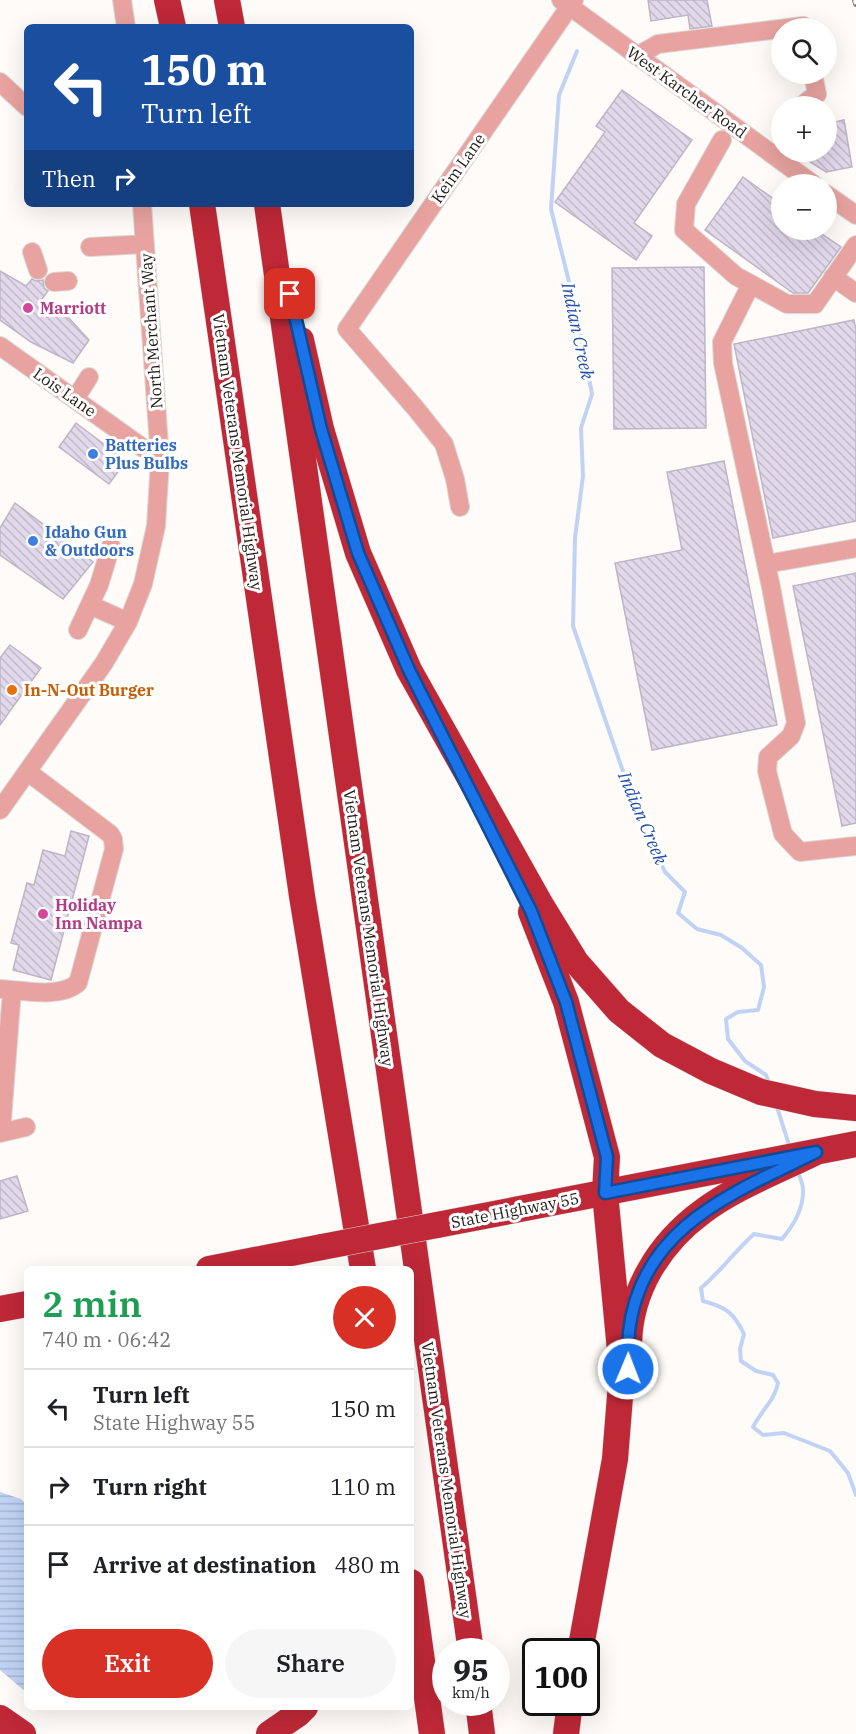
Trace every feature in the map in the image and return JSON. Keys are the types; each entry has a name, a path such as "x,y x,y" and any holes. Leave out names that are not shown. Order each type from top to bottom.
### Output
{"highway":[{"path":"168,0 172,24"},
{"path":"227,0 231,24"},
{"name":"Vietnam Veterans Memorial Highway","path":"202,207 300,885 363,1266"},
{"name":"Vietnam Veterans Memorial Highway","path":"268,207 469,1638"},
{"path":"269,207 321,429 358,553 409,670 531,911 566,1002 607,1157 605,1193 621,1371 615,1459 582,1638"},
{"path":"409,670 541,906 576,962 619,1011 662,1045 711,1071 761,1092 815,1104 856,1108"},
{"name":"State Highway 55","path":"224,1266 856,1144"},
{"path":"585,1624 609,1542 622,1459 629,1331 637,1298 652,1264 673,1237 703,1211 733,1193 816,1152"},
{"path":"0,1309 24,1305"},
{"path":"414,1603 432,1734"},
{"path":"269,1734 302,1710"},
{"path":"480,1716 482,1734"},
{"path":"566,1734 568,1716"},
{"path":"0,1718 23,1734"}],"street":[{"path":"122,0 126,24"},
{"name":"West Karcher Road","path":"568,2 637,56 771,143"},
{"name":"Keim Lane","path":"460,507 455,479 444,444 347,329 568,2"},
{"path":"637,56 658,44 771,30"},
{"path":"0,82 24,104"},
{"path":"722,140 686,204 684,230 736,276 787,304 814,304 856,245"},
{"name":"West Karcher Road","path":"791,162 803,174"},
{"path":"837,202 856,215"},
{"name":"North Merchant Way","path":"0,810 104,663 128,622 143,584 156,526 160,460 142,207"},
{"path":"90,247 146,244"},
{"path":"32,252 38,270"},
{"path":"833,277 856,293"},
{"path":"751,284 722,342 723,363 766,564 796,723 791,736 768,757 767,771 783,834 800,852 856,846"},
{"name":"Lois Lane","path":"0,346 160,460"},
{"path":"75,399 89,377"},
{"path":"78,630 99,585 111,546"},
{"path":"766,564 856,548"},
{"path":"90,605 128,622"},
{"path":"26,1127 1,1133 4,988 57,991 70,988 78,982 114,843 110,834 28,772"}],"water":[{"path":"0,1492 24,1502 24,1690 0,1670"}],"building":[{"path":"648,0 707,0 712,26 690,29 688,15 651,21"},
{"path":"622,90 692,140 634,223 652,236 636,260 555,202 605,132 596,126"},
{"path":"844,120 852,167 826,172 811,162 837,162 837,122"},
{"path":"743,177 771,197 771,240 831,240 841,247 808,293 793,293 705,230"},
{"path":"704,267 706,428 614,429 612,268"},
{"name":"Marriott","path":"0,271 26,286 32,279 43,280 44,288 48,291 42,299 68,317 89,340 73,363 31,342 0,320"},
{"path":"854,320 856,330 856,521 773,538 734,344"},
{"name":"Batteries Plus Bulbs","path":"76,423 126,461 109,484 59,447"},
{"path":"724,461 777,725 652,750 615,563 682,550 667,472"},
{"name":"Idaho Gun & Outdoors","path":"15,503 93,562 63,599 0,555 0,528"},
{"path":"856,573 856,823 842,826 793,586"},
{"name":"In-N-Out Burger","path":"10,645 41,668 0,725 0,658"},
{"name":"Holiday Inn Nampa","path":"71,831 89,836 51,980 13,970 19,945 11,943 27,883 34,885 43,850 65,856"},
{"path":"17,1176 28,1211 0,1219 0,1181"}],"waterway":[{"name":"Indian Creek","path":"577,51 559,95 551,209 574,302 592,394 581,428 583,476 575,538 573,626 638,815 665,872 685,892 678,913 697,929 721,935 742,948 761,965 764,987 758,1010 738,1012 726,1019 728,1039 745,1061 766,1075 769,1083"},
{"name":"Indian Creek","path":"776,1104 790,1148"},
{"name":"Indian Creek","path":"797,1170 803,1187 802,1203 786,1234 782,1239 754,1234 701,1288 703,1301 718,1306 737,1321 744,1334 740,1349 741,1361 756,1371 773,1375 778,1383 774,1395 753,1427 763,1435 784,1433 830,1451 848,1473 856,1495"}],"railway":[{"path":"855,0 856,4"}],"place":[{"name":"Marriott","path":"28,308"},
{"name":"Batteries Plus Bulbs","path":"93,454"},
{"name":"Idaho Gun & Outdoors","path":"33,541"},
{"name":"In-N-Out Burger","path":"12,690"},
{"name":"Holiday Inn Nampa","path":"43,914"}],"route":[{"path":"290,294 321,429 358,553 409,670 531,911 566,1002 607,1157 605,1193 816,1152 733,1193 703,1211 673,1237 652,1264 637,1298 629,1331 628,1369"}]}
